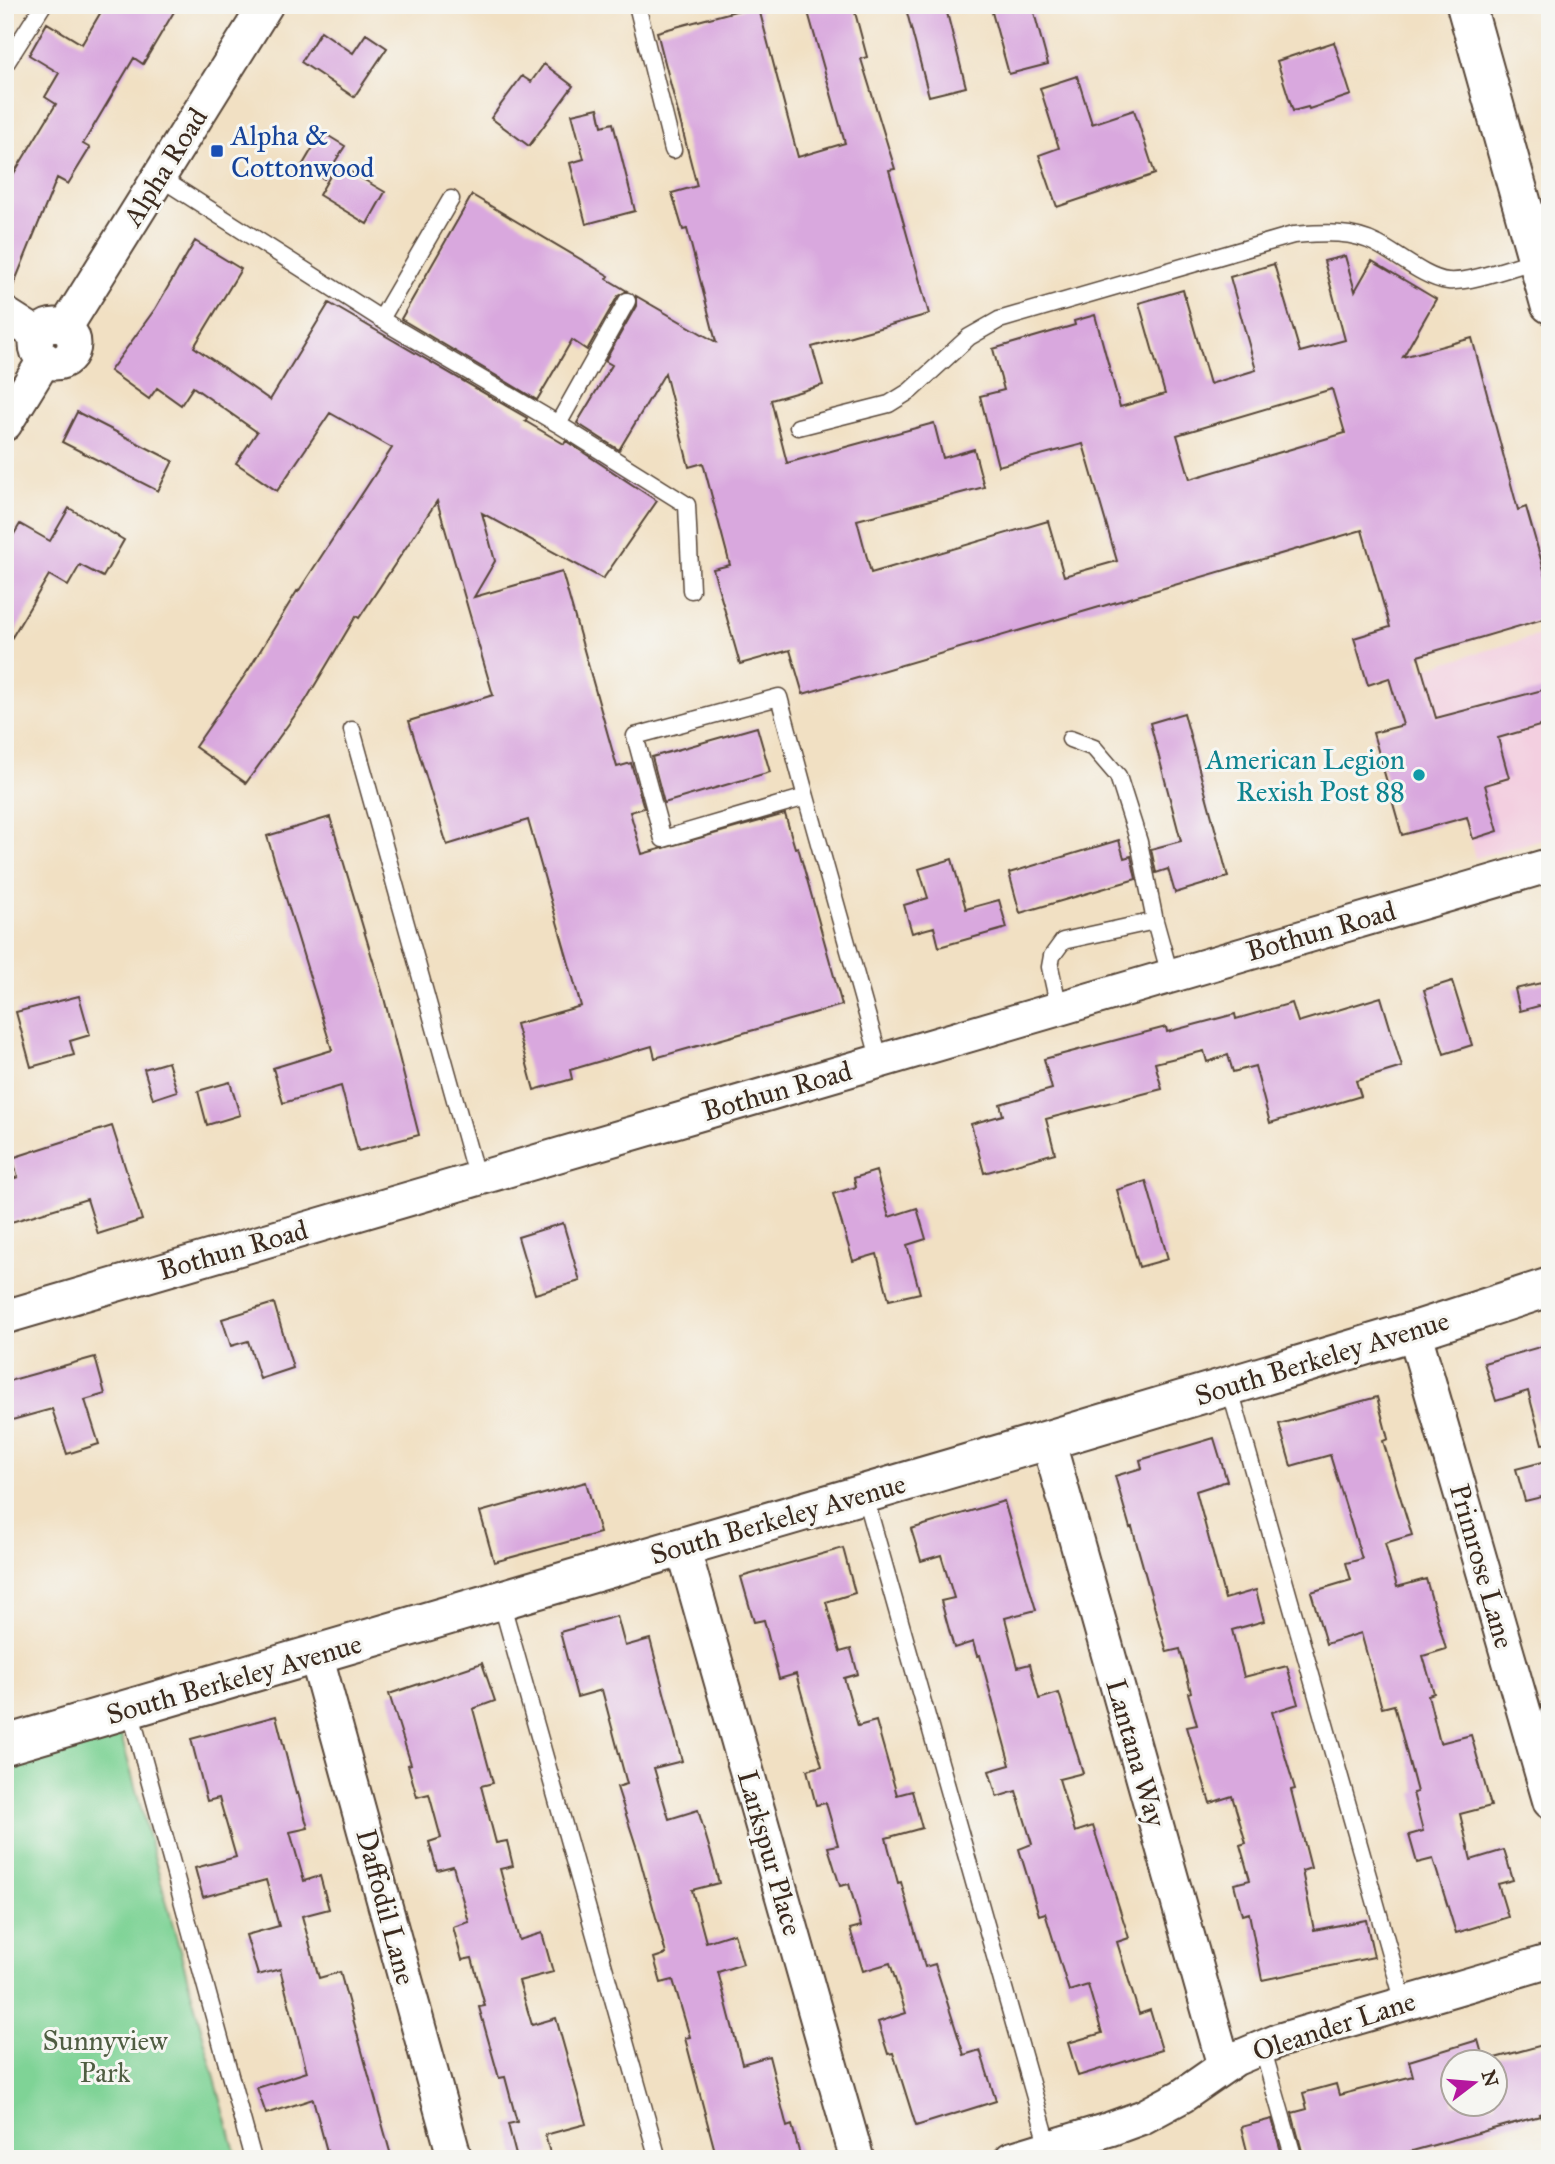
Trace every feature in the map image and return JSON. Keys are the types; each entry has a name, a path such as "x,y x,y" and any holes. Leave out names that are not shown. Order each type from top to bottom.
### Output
{"street":[{"name":"Alpha Road","path":"5,424 49,341 159,177 266,5"},
{"path":"1466,5 1544,258 1550,304"},
{"path":"5,314 49,341"},
{"name":"Bothun Road","path":"5,1317 1550,864"},
{"name":"South Berkeley Avenue","path":"5,1745 1048,1440 1414,1331 1550,1287"},
{"name":"Primrose Lane","path":"1414,1331 1550,1802"},
{"name":"Lantana Way","path":"1048,1440 1224,2065"},
{"name":"Larkspur Place","path":"682,1547 858,2159"},
{"name":"Daffodil Lane","path":"316,1655 455,2159"},
{"name":"Oleander Lane","path":"1011,2159 1117,2127 1150,2113 1182,2096 1224,2065 1262,2047 1324,2026 1550,1961"}],"lane":[{"path":"5,65 43,5"},
{"path":"636,5 673,150"},
{"path":"159,177 479,380 558,424 687,505 691,590"},
{"path":"381,319 451,199"},
{"path":"798,427 888,404 910,391 969,337 999,320 1293,235 1334,232 1374,242 1435,278 1448,281 1466,280 1544,258"},
{"path":"558,424 627,301"},
{"path":"806,797 663,839 635,736 779,697 880,1061"},
{"path":"352,730 477,1179"},
{"path":"1070,739 1094,748 1118,776 1139,842 1155,921 1170,975"},
{"path":"1059,1008 1050,967 1052,956 1063,941 1155,921"},
{"path":"1229,1385 1404,2003"},
{"path":"864,1494 1049,2147"},
{"path":"500,1601 658,2159"},
{"path":"130,1710 253,2159"},
{"path":"1262,2047 1294,2159"}],"shaded area":[{"path":"1550,632 1550,837 1475,858 1422,669"}],"green space":[{"name":"Sunnyview Park","path":"120,1732 237,2159 5,2159 5,1767"}],"building":[{"path":"105,5 178,5 143,64 134,58 83,144 90,148 68,184 57,178 9,296 5,295 5,188 56,104 45,97 59,73 29,55 47,23 82,44"},
{"path":"758,5 798,157 845,143 806,5 853,5 867,57 861,59 895,169 889,170 929,314 812,347 823,385 771,400 787,463 934,423 943,458 974,449 984,487 857,520 871,573 1048,521 1064,576 1117,561 1083,444 998,466 980,396 1004,390 993,349 1075,325 1074,321 1095,315 1120,407 1165,394 1139,303 1183,290 1210,384 1256,370 1230,277 1274,264 1300,352 1345,340 1324,261 1345,256 1355,291 1372,261 1436,299 1403,357 1472,338 1518,510 1526,507 1550,591 1550,617 1418,656 1436,718 1550,688 1550,723 1498,738 1509,778 1485,785 1498,831 1473,839 1467,817 1402,835 1373,733 1403,725 1389,678 1368,685 1354,638 1390,627 1362,530 803,694 790,650 740,664 713,569 730,565 703,463 689,467 665,373 619,450 577,423 612,365 605,361 636,306 636,296 716,342 687,229 683,230 672,193 697,186 657,32","holes":["1332,389 1345,433 1190,479 1177,435"]},
{"path":"905,5 945,5 966,87 929,96"},
{"path":"990,5 1032,5 1048,64 1009,74"},
{"path":"321,31 353,53 366,34 387,48 354,97 301,62"},
{"path":"1334,42 1351,95 1309,109 1308,107 1293,111 1277,61"},
{"path":"544,64 573,86 529,146 491,118 522,76 531,82"},
{"path":"1077,76 1092,124 1134,110 1155,174 1057,207 1039,155 1059,148 1040,88"},
{"path":"598,108 602,126 613,123 635,211 586,224 570,163 584,159 572,114"},
{"path":"322,132 345,146 324,179 302,166"},
{"path":"337,164 385,192 367,224 319,195"},
{"path":"472,195 609,276 607,279 627,291 618,296 587,350 572,340 537,400 401,319"},
{"path":"195,241 241,269 194,347 270,400 329,303 527,418 525,421 564,444 566,441 657,501 603,579 482,513 495,561 474,597 562,572 617,767 631,763 644,808 630,812 642,854 785,814 795,848 798,847 842,1005 655,1058 652,1046 570,1070 572,1079 534,1090 516,1024 581,1006 528,820 447,845 409,721 493,695 437,501 359,618 356,616 306,700 246,783 195,747 249,669 392,448 330,413 277,491 236,463 257,432 193,387 181,405 157,388 149,399 110,371 155,309"},
{"path":"77,412 173,461 158,491 62,442"},
{"path":"69,508 124,540 103,577 80,565 68,586 49,575 5,649 5,549 20,524 50,541"},
{"path":"1184,713 1228,877 1175,893 1168,869 1156,873 1151,849 1181,841 1150,723"},
{"path":"757,727 770,772 664,803 652,757"},
{"path":"330,817 383,994 419,1135 358,1151 341,1086 283,1103 273,1068 332,1050 267,836"},
{"path":"1119,840 1124,858 1131,856 1136,879 1020,913 1009,873"},
{"path":"952,859 966,909 999,900 1007,928 939,947 934,927 912,933 904,905 928,898 919,869"},
{"path":"1452,981 1472,1045 1444,1054 1424,990"},
{"path":"1550,981 1550,1003 1520,1011 1515,989"},
{"path":"79,996 90,1035 70,1041 74,1055 31,1067 16,1012"},
{"path":"1381,997 1402,1067 1356,1081 1361,1096 1270,1123 1255,1066 1233,1072 1228,1055 1207,1062 1204,1051 1155,1063 1162,1089 1046,1119 1055,1153 984,1173 971,1124 1003,1115 1000,1104 1052,1089 1044,1059 1166,1027 1167,1032 1235,1014 1236,1019 1292,1003 1298,1022"},
{"path":"168,1062 177,1091 153,1099 144,1069"},
{"path":"230,1082 240,1115 207,1125 198,1091"},
{"path":"112,1126 142,1220 98,1234 87,1199 5,1224 5,1181 18,1177 12,1158"},
{"path":"876,1171 889,1217 917,1208 926,1239 907,1245 920,1293 889,1300 877,1254 853,1261 833,1194 856,1187 854,1178"},
{"path":"1146,1181 1168,1259 1139,1267 1117,1190"},
{"path":"563,1223 580,1281 535,1294 518,1237"},
{"path":"274,1303 293,1368 260,1379 248,1341 231,1346 222,1319"},
{"path":"1550,1344 1550,1443 1542,1444 1528,1391 1496,1401 1484,1363"},
{"path":"95,1357 105,1394 85,1400 99,1444 67,1454 52,1409 5,1422 5,1382"},
{"path":"1377,1397 1388,1439 1383,1441 1412,1535 1385,1543 1397,1587 1426,1579 1446,1649 1423,1656 1434,1693 1428,1695 1440,1743 1471,1735 1491,1806 1460,1814 1471,1860 1504,1850 1513,1880 1498,1884 1508,1917 1456,1933 1433,1859 1417,1863 1409,1835 1423,1831 1413,1793 1417,1792 1394,1705 1382,1708 1361,1633 1326,1644 1311,1592 1351,1580 1346,1563 1362,1559 1330,1455 1291,1466 1279,1424"},
{"path":"1214,1438 1227,1481 1196,1491 1225,1599 1256,1590 1264,1621 1232,1630 1244,1677 1287,1666 1298,1704 1272,1712 1295,1789 1291,1790 1311,1868 1302,1871 1314,1930 1366,1920 1374,1957 1262,1980 1249,1913 1242,1915 1234,1884 1250,1880 1240,1845 1246,1843 1232,1796 1210,1803 1187,1727 1197,1725 1180,1649 1167,1652 1115,1476 1142,1468 1140,1460"},
{"path":"1550,1460 1550,1495 1525,1501 1516,1469"},
{"path":"586,1482 600,1533 494,1562 480,1512"},
{"path":"1004,1501 1036,1610 1005,1618 1018,1667 1030,1664 1039,1699 1059,1693 1083,1773 1059,1779 1075,1832 1093,1826 1129,1938 1117,1942 1139,2014 1150,2010 1162,2050 1078,2076 1068,2043 1102,2033 1088,1985 1069,1991 1045,1913 1039,1915 1019,1849 1032,1844 1016,1791 997,1797 989,1771 1010,1765 980,1655 977,1656 973,1642 954,1648 941,1601 954,1598 941,1555 921,1561 911,1529"},
{"path":"843,1548 855,1593 826,1602 840,1652 851,1649 858,1674 844,1678 858,1726 876,1721 897,1795 912,1791 922,1828 886,1838 898,1883 901,1882 925,1967 935,1964 964,2055 980,2050 996,2101 916,2126 893,2053 888,2054 878,2022 906,2013 890,1963 863,1971 850,1929 861,1926 849,1884 840,1886 828,1847 838,1845 826,1803 816,1805 807,1770 822,1766 796,1674 779,1679 764,1620 754,1622 741,1577"},
{"path":"617,1616 625,1646 650,1639 682,1761 654,1768 669,1819 698,1810 713,1860 719,1883 692,1890 706,1942 734,1933 743,1964 718,1972 742,2064 769,2056 787,2127 792,2125 801,2159 717,2159 685,2038 690,2037 673,1980 661,1983 654,1958 666,1954 617,1787 627,1784 602,1690 577,1697 560,1632"},
{"path":"482,1663 495,1701 473,1709 493,1783 481,1786 496,1843 507,1841 513,1866 500,1869 519,1940 542,1933 553,1972 519,1981 532,2025 556,2018 586,2124 545,2135 550,2153 530,2159 517,2159 508,2124 517,2122 505,2077 499,2078 479,2007 485,2006 472,1958 462,1960 453,1927 469,1922 453,1866 437,1870 429,1842 441,1838 429,1794 417,1797 408,1765 411,1764 389,1694"},
{"path":"276,1716 296,1794 298,1793 308,1828 290,1832 304,1881 320,1876 329,1909 302,1916 319,1978 340,1972 392,2159 329,2159 313,2099 266,2114 257,2088 307,2072 280,1969 258,1975 246,1935 279,1926 266,1880 203,1897 195,1868 236,1857 219,1798 207,1801 191,1739"},
{"path":"1478,2040 1480,2048 1452,2048"},
{"path":"1550,2043 1550,2111 1383,2159 1304,2159 1292,2113 1307,2109 1303,2093 1336,2084 1339,2095 1413,2076 1409,2061 1440,2052 1440,2118 1510,2118 1510,2054"},
{"path":"1272,2119 1283,2159 1249,2159 1241,2127"}],"place":[{"name":"Alpha & Cottonwood","path":"217,151"},
{"name":"American Legion Rexish Post 88","path":"1419,775"}]}
